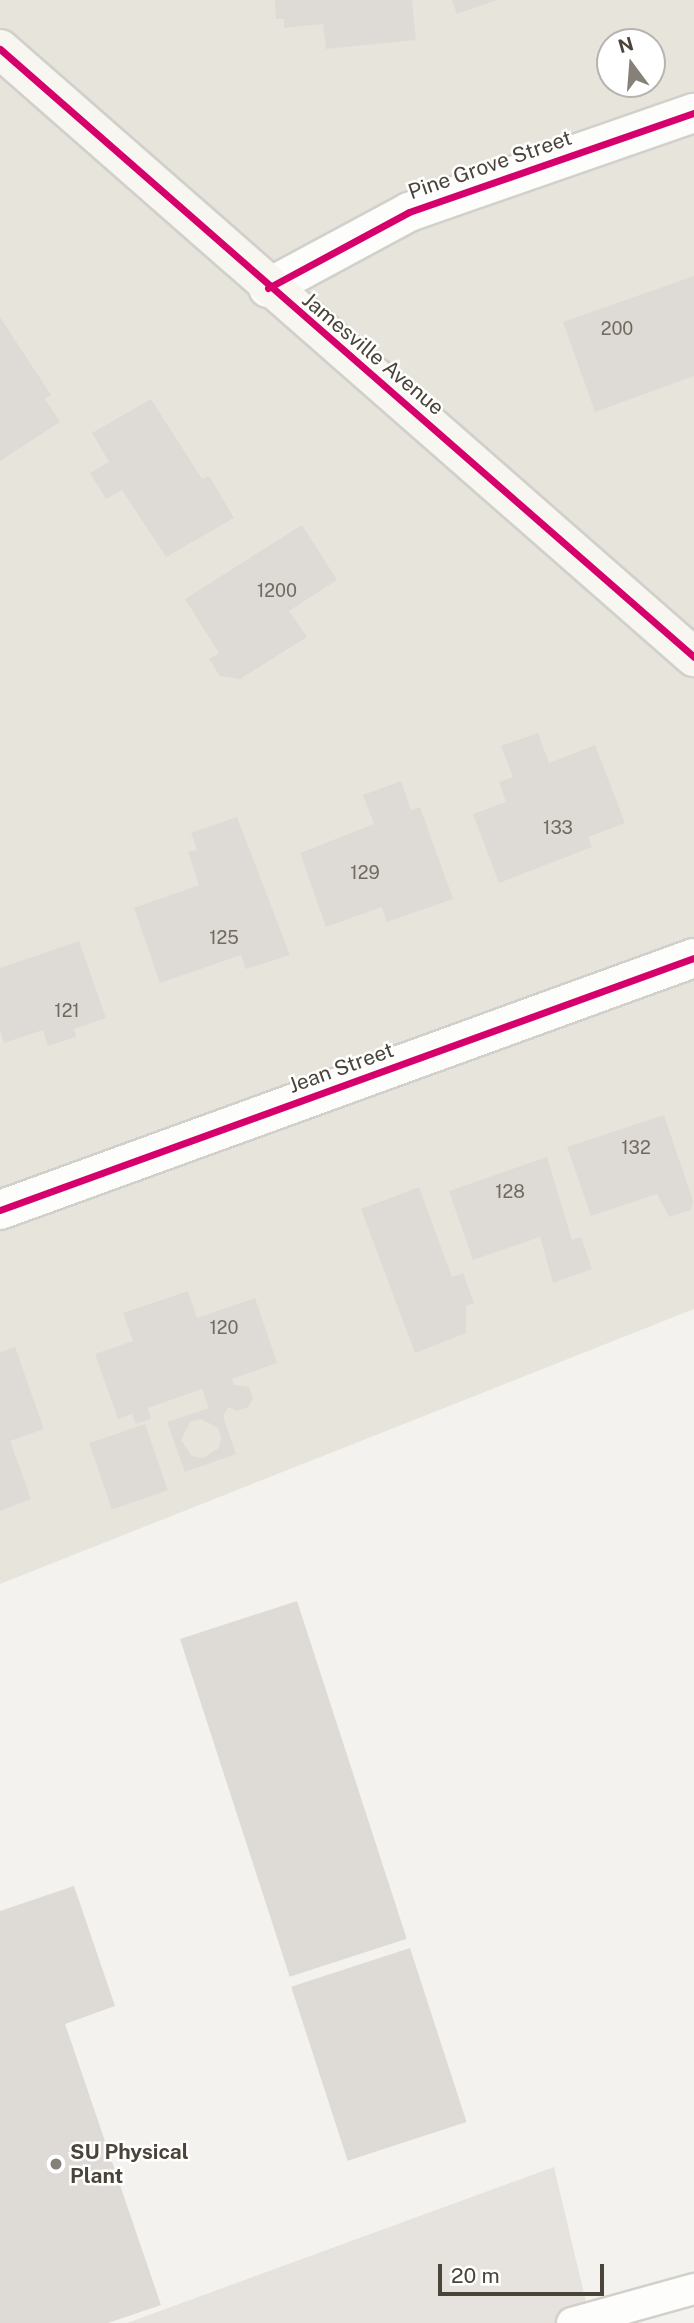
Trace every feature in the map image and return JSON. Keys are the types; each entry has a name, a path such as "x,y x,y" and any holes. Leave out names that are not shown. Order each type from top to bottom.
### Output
{"street":[{"name":"Jamesville Avenue","path":"0,49 268,288 694,657"},
{"name":"Pine Grove Street","path":"268,288 409,212 694,113"},
{"name":"Jean Street","path":"0,1210 694,958"}],"lane":[{"path":"572,2323 694,2289"}],"shaded area":[{"path":"0,0 694,0 694,1309 0,1584"},
{"path":"554,2167 591,2323 127,2323"}],"building":[{"path":"275,0 412,0 416,40 326,49 323,24 284,28 284,19 276,19"},
{"path":"452,0 497,0 457,14"},
{"path":"694,276 694,376 595,412 563,322"},
{"path":"0,317 51,395 45,399 60,422 0,461"},
{"path":"151,399 202,479 209,476 234,518 166,557 122,490 106,499 90,473 109,462 92,433"},
{"path":"302,525 337,580 289,611 307,637 240,679 220,676 209,659 219,653 185,599"},
{"path":"538,733 549,763 595,745 625,823 588,837 592,847 499,883 473,814 506,802 499,782 513,777 501,746"},
{"path":"401,781 411,810 420,807 453,899 387,922 382,907 326,927 300,853 374,824 363,795"},
{"path":"237,817 290,955 246,969 241,955 160,983 134,908 199,885 188,852 197,850 191,833"},
{"path":"79,941 106,1018 74,1029 76,1037 48,1046 43,1030 4,1043 0,1030 0,968"},
{"path":"664,1115 693,1201 691,1210 669,1217 657,1194 591,1216 567,1147"},
{"path":"547,1157 572,1240 581,1237 592,1269 553,1283 540,1237 473,1260 449,1191"},
{"path":"419,1187 452,1277 463,1273 474,1303 466,1306 466,1333 415,1353 361,1209"},
{"path":"188,1291 197,1318 255,1298 277,1363 232,1379 234,1385 249,1387 253,1398 248,1407 237,1411 228,1407 223,1416 236,1454 185,1472 167,1422 209,1408 202,1389 148,1408 151,1419 136,1424 132,1414 118,1419 95,1354 133,1341 123,1313","holes":["201,1419 218,1428 221,1437 219,1448 203,1458 192,1456 181,1440 190,1422"]},
{"path":"15,1347 44,1429 10,1441 31,1499 0,1511 0,1352"},
{"path":"145,1424 168,1490 112,1509 89,1443"},
{"path":"297,1601 407,1939 290,1977 180,1639"},
{"name":"SU Physical Plant","path":"74,1886 115,2006 65,2024 161,2305 108,2323 0,2323 0,1911"},
{"path":"410,1948 467,2122 348,2161 291,1987"}],"cycle path":[{"path":"0,49 694,657"},
{"path":"268,288 409,212 694,113"},
{"path":"0,1210 694,958"}],"place":[{"name":"SU Physical Plant","path":"56,2164"}]}
